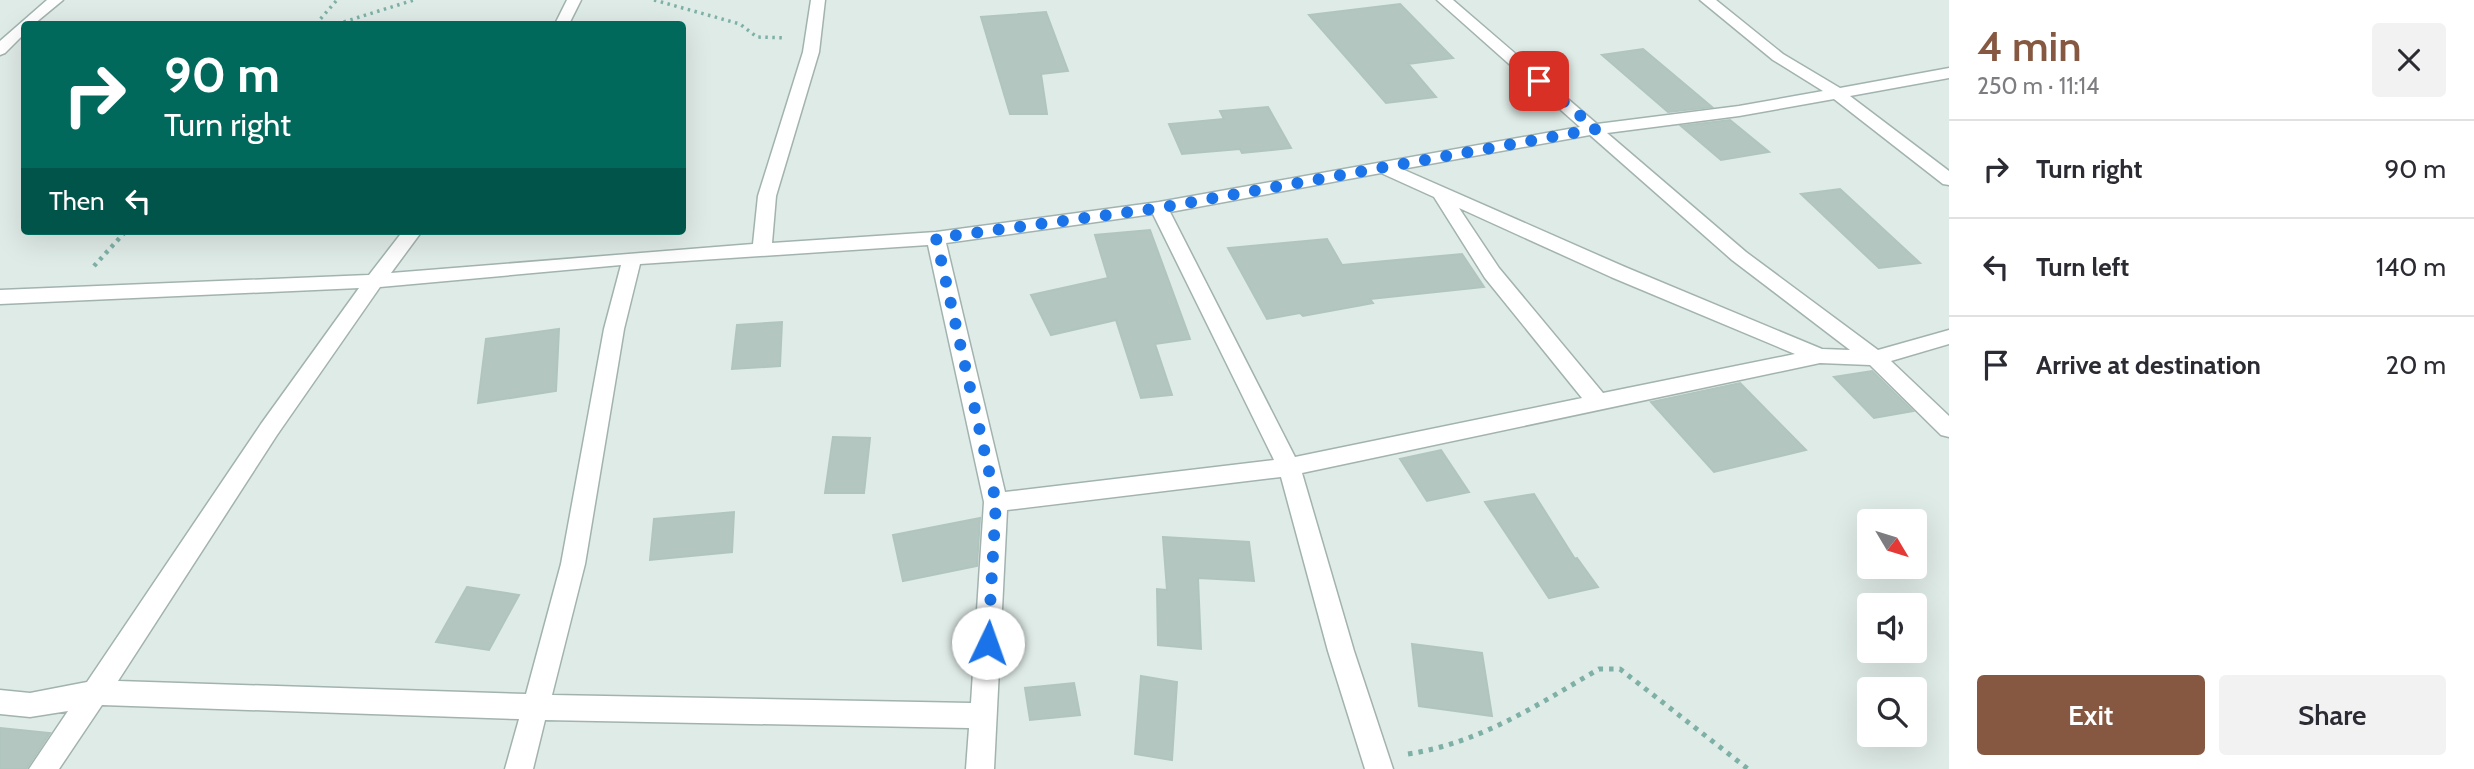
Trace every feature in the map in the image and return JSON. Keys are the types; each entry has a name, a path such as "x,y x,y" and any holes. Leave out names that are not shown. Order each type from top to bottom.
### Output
{"street":[{"path":"30,21 56,0"},
{"path":"564,21 574,0"},
{"path":"762,249 772,172 814,40 818,0"},
{"path":"1444,0 1596,129 1739,256 1875,358 1949,429"},
{"path":"1707,0 1778,57 1837,93 1949,180"},
{"path":"0,50 21,29"},
{"path":"0,297 373,281 632,258 936,238 1159,208 1596,129 1740,111 1949,73"},
{"path":"1384,168 1618,272 1819,356"},
{"path":"1440,193 1492,274 1598,402"},
{"path":"1159,208 1289,467 1341,651 1377,763"},
{"path":"43,769 303,376 410,235"},
{"path":"936,238 996,502 980,769"},
{"path":"519,769 573,564 614,329 632,258"},
{"path":"996,502 1289,467 1819,356 1875,358 1949,337"},
{"path":"0,702 30,705 96,692 537,707 984,716"}],"path":[{"path":"319,21 337,0"},
{"path":"347,21 414,0"},
{"path":"654,0 740,24 757,37 814,40"},
{"path":"1377,763 1433,752 1486,733 1599,670 1620,669 1748,769"}],"building":[{"path":"1400,4 1453,58 1408,64 1436,97 1386,103 1309,15"},
{"path":"1046,12 1068,71 1041,74 1047,114 1010,114 981,17"},
{"path":"1643,49 1712,107 1668,112 1602,55"},
{"path":"1268,107 1291,148 1242,153 1240,149 1182,154 1169,124 1224,119 1220,111"},
{"path":"1730,120 1769,152 1721,160 1681,126"},
{"path":"1840,189 1920,263 1879,268 1801,194"},
{"path":"1150,230 1190,339 1155,344 1172,395 1141,398 1116,320 1051,335 1031,295 1108,278 1095,235"},
{"path":"1327,239 1342,265 1462,254 1484,287 1370,299 1373,303 1303,316 1300,313 1267,319 1228,248"},
{"path":"782,322 780,366 732,369 737,325"},
{"path":"559,329 556,391 478,403 486,339"},
{"path":"1872,371 1913,411 1874,418 1834,377"},
{"path":"1740,383 1806,450 1714,472 1651,402"},
{"path":"833,437 870,438 864,493 825,493"},
{"path":"1441,450 1469,492 1427,501 1400,459"},
{"path":"1534,494 1575,559 1577,558 1598,587 1549,598 1485,502"},
{"path":"734,512 732,552 650,560 654,519"},
{"path":"980,518 977,566 903,581 893,535"},
{"path":"1163,537 1249,542 1254,581 1198,578 1201,649 1158,645 1157,589 1167,590"},
{"path":"467,587 519,595 489,650 436,642"},
{"path":"1412,644 1482,653 1492,716 1419,706"},
{"path":"1141,676 1177,682 1172,760 1135,754"},
{"path":"1074,683 1080,715 1030,720 1025,688"},
{"path":"0,728 50,733 26,769 0,769"}],"route":[{"path":"988,643 996,502 936,238 1159,208 1596,129 1539,81"}]}
